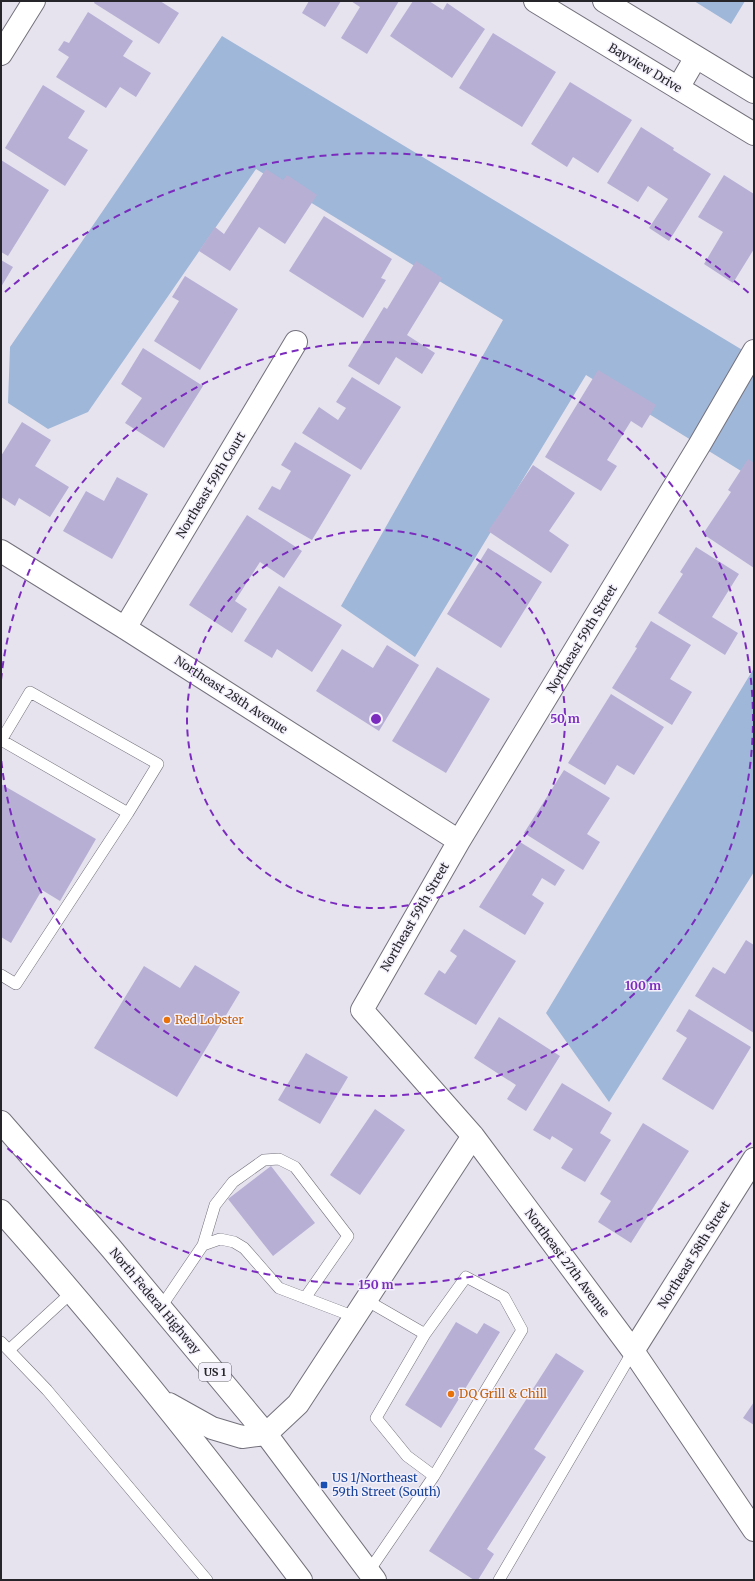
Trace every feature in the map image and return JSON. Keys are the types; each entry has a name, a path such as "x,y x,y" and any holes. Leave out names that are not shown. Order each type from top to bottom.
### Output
{"street":[{"path":"1,54 34,1"},
{"name":"Bayview Drive","path":"535,1 754,134"},
{"path":"604,1 754,92"},
{"path":"678,88 696,57"},
{"name":"Northeast 59th Court","path":"125,628 296,342"},
{"name":"Northeast 59th Street","path":"362,1010 459,841 700,444 754,351"},
{"name":"Northeast 28th Avenue","path":"1,552 125,628 459,841"},
{"name":"Northeast 27th Avenue","path":"362,1010 473,1136 634,1351 754,1530"},
{"name":"North Federal Highway","path":"1,1122 105,1241 266,1434 372,1576"},
{"path":"161,1400 212,1428 242,1436 266,1434 298,1404 473,1136"},
{"name":"Northeast 58th Street","path":"634,1351 754,1159"},
{"path":"1,1211 161,1400 250,1512 301,1580"}],"lane":[{"path":"1,975 16,984 128,813 158,764 30,692 1,740 128,813"},
{"path":"161,1307 203,1245 215,1205 233,1182 264,1160 279,1159 295,1167 348,1236 305,1298"},
{"path":"203,1245 220,1239 234,1242 244,1248 279,1288 305,1298 360,1308 425,1334"},
{"path":"372,1576 434,1476 522,1330 504,1297 466,1277 425,1334 376,1418 407,1456 434,1476"},
{"path":"71,1293 5,1346 47,1390 207,1580"},
{"path":"499,1580 634,1351"}],"water":[{"path":"694,1 745,1 731,24"},
{"path":"222,36 754,357 754,479 586,375 415,657 341,606 503,320 256,169 88,412 48,429 8,403 10,347"},
{"path":"754,668 754,872 609,1102 546,1013"}],"building":[{"path":"95,1 160,1 179,13 159,44 94,3"},
{"path":"309,1 341,1 325,27 302,13"},
{"path":"351,1 399,1 367,54 341,38 360,7"},
{"path":"413,1 429,1 443,10 447,3 485,29 452,78 390,36"},
{"path":"88,12 133,41 123,56 151,73 136,97 120,87 106,108 56,77 69,57 58,50 64,41 69,43"},
{"path":"493,33 556,72 522,127 459,88"},
{"path":"570,82 632,120 598,173 573,157 567,167 531,144"},
{"path":"43,85 85,111 68,138 88,150 65,186 5,148"},
{"path":"641,127 674,148 673,150 711,174 669,241 649,228 668,199 648,186 638,202 607,183"},
{"path":"1,160 49,190 8,256 1,252"},
{"path":"266,169 283,180 287,175 317,195 285,244 259,227 230,271 199,251 215,227 224,234"},
{"path":"724,175 754,194 754,249 733,283 704,264 723,232 698,217"},
{"path":"324,216 392,259 381,278 386,280 363,318 289,271"},
{"path":"1,260 13,267 1,287"},
{"path":"416,261 442,278 407,335 435,353 422,374 396,357 379,385 348,366 384,307 387,309"},
{"path":"185,276 238,309 200,370 154,341 179,301 172,297"},
{"path":"143,348 203,386 164,448 125,423 142,398 121,384"},
{"path":"598,370 656,405 642,428 631,421 607,460 617,466 601,491 545,457"},
{"path":"352,377 401,407 361,470 302,433 319,407 338,420 346,408 336,402"},
{"path":"22,422 51,440 35,466 69,487 50,517 19,498 15,506 1,497 1,456"},
{"path":"295,442 351,475 312,540 258,509 272,486 280,490 291,471 281,465"},
{"path":"748,459 754,463 754,568 703,534 731,492 728,490"},
{"path":"533,465 575,493 549,531 569,545 551,573 488,531"},
{"path":"117,477 148,494 112,559 63,531 86,491 104,501"},
{"path":"247,515 302,551 284,578 260,562 235,601 247,609 232,633 189,605"},
{"path":"696,547 739,574 712,617 738,633 725,655 658,613 683,574 680,572"},
{"path":"488,548 542,582 501,648 447,614"},
{"path":"279,586 342,625 312,672 277,649 272,658 244,641"},
{"path":"651,621 691,645 670,679 692,692 672,725 612,688 637,648 635,647"},
{"path":"387,645 419,665 379,731 316,691 342,649 373,668"},
{"path":"437,667 490,699 446,773 392,741"},
{"path":"611,694 664,727 634,775 617,765 605,785 568,763"},
{"path":"564,770 610,798 587,834 600,842 583,870 524,833"},
{"path":"1,784 96,839 60,901 42,890 11,943 1,937"},
{"path":"520,842 565,870 555,886 542,878 532,895 544,903 525,935 479,907"},
{"path":"464,929 516,961 476,1025 424,994 439,970 445,974 457,956 450,951"},
{"path":"746,940 754,945 754,1033 695,996 713,967 725,974"},
{"name":"Red Lobster","path":"195,965 240,992 177,1097 94,1048 144,966 180,988"},
{"path":"689,1009 751,1047 713,1110 662,1079 687,1038 676,1031"},
{"path":"499,1017 560,1056 526,1111 507,1099 516,1085 474,1058"},
{"path":"306,1053 348,1077 320,1124 278,1100"},
{"path":"562,1083 612,1113 600,1133 611,1140 585,1182 561,1168 573,1149 552,1136 550,1140 533,1130"},
{"path":"375,1109 405,1130 360,1195 330,1175"},
{"path":"643,1123 689,1151 631,1243 598,1222 611,1201 600,1194"},
{"path":"271,1166 315,1223 273,1256 228,1199"},
{"path":"456,1322 477,1334 484,1323 500,1332 441,1428 405,1405"},
{"path":"556,1353 584,1371 534,1449 546,1457 487,1549 494,1554 478,1580 474,1580 429,1551"},
{"path":"754,1402 754,1425 743,1418"}],"place":[{"name":"Red Lobster","path":"167,1020"},
{"name":"DQ Grill & Chill","path":"451,1394"},
{"name":"US 1/Northeast 59th Street (South)","path":"324,1485"}]}
